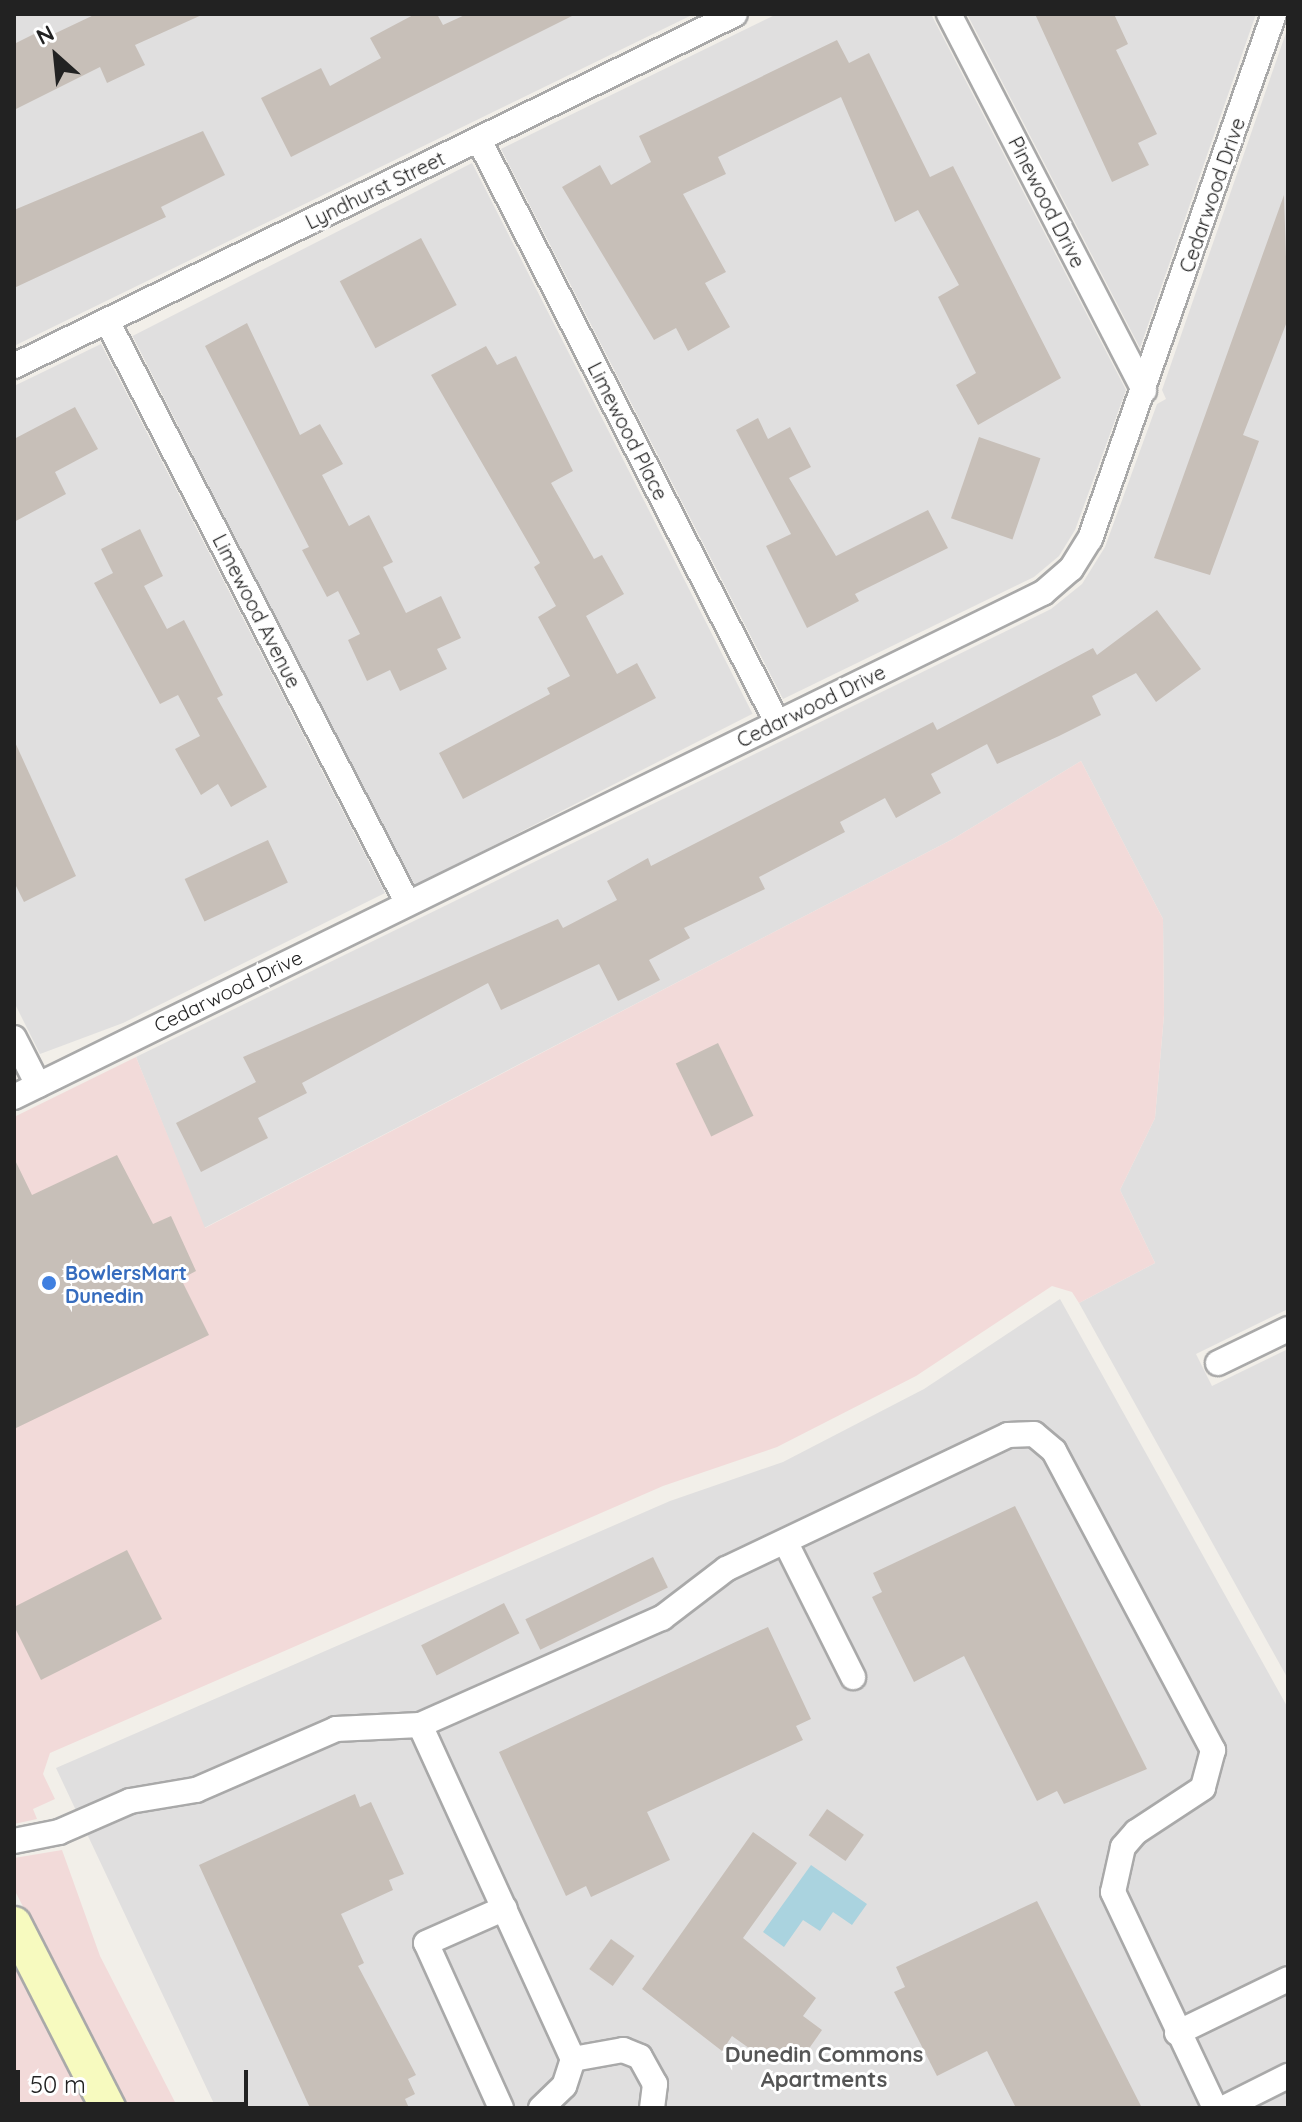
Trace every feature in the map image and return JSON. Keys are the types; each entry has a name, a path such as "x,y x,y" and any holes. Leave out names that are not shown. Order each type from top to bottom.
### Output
{"street":[{"name":"Lyndhurst Street","path":"14,366 735,14"},
{"name":"Pinewood Drive","path":"949,14 1144,390"},
{"name":"Cedarwood Drive","path":"14,1097 1043,593 1071,569 1090,539 1274,14"},
{"name":"Limewood Place","path":"479,140 777,722"},
{"name":"Limewood Avenue","path":"107,321 407,902"},
{"path":"14,1038 38,1085"},
{"path":"1218,1363 1288,1329"},
{"path":"14,1841 59,1832 130,1801 196,1790 336,1729 420,1725 662,1618 726,1569 1008,1435 1034,1434 1054,1451 1213,1750 1203,1788 1136,1832 1114,1869 1119,1915 1215,2108"},
{"path":"786,1543 853,1677"},
{"path":"420,1725 573,2059 564,2086 542,2108"},
{"path":"501,2108 426,1943 505,1908"},
{"path":"14,1924 108,2108"},
{"path":"1177,2033 1288,1979"},
{"path":"573,2059 623,2050 640,2057 655,2084 652,2108"},
{"path":"1224,2108 1288,2076"}],"shaded area":[{"path":"14,14 694,14 14,346"},
{"path":"777,14 931,14 1126,390 1075,530 1059,556 1034,577 783,699 501,149"},
{"path":"967,14 1256,14 1140,348"},
{"path":"1288,27 1288,1309 1196,1354 1212,1386 1288,1349 1288,1679 1079,1303 1155,1263 1120,1190 1155,1118 1164,1015 1163,919 1081,761 953,839 204,1228 136,1057 1051,609 1082,584 1105,547 1157,404 1166,399 1162,390"},
{"path":"472,163 753,714 413,887 133,336"},
{"path":"101,344 385,893 123,1023 40,1054 14,1002 14,386"},
{"path":"1081,761 1163,919 1164,1015 1155,1118 1120,1190 1155,1263 1079,1303 1072,1292 1052,1286 916,1376 777,1447 663,1486 50,1753 43,1774 55,1799 33,1809 37,1819 14,1824 14,1117 136,1057 205,1228 953,839"},
{"name":"Dunedin Commons Apartments","path":"1060,1299 1288,1708 1288,2108 216,2108 56,1768 670,1501 783,1462 924,1389"},
{"path":"62,1850 100,1956 178,2108 126,2108 14,1889 14,1858"},
{"path":"14,1960 90,2108 14,2108"}],"water":[{"path":"811,1865 867,1904 852,1925 833,1912 820,1931 803,1920 784,1947 763,1932"}],"building":[{"path":"96,14 204,14 135,45 145,65 107,83 100,67 14,110 14,44 38,32 41,40"},
{"path":"415,14 437,14 443,25 467,14 576,14 291,157 261,98 321,68 330,86 381,58 370,38"},
{"path":"1035,14 1114,14 1128,44 1116,50 1157,134 1138,143 1149,165 1112,182"},
{"path":"837,40 849,63 869,53 930,177 953,166 1061,378 978,425 956,385 976,373 938,297 959,285 918,210 895,222 841,97 718,157 726,174 683,194 726,272 705,283 730,327 688,351 676,328 654,340 562,187 600,165 611,185 651,162 639,136"},
{"path":"203,131 225,175 161,207 166,217 14,288 14,210"},
{"path":"1284,195 1288,319 1243,435 1259,441 1210,575 1154,558"},
{"path":"421,238 457,305 375,348 340,281"},
{"path":"247,323 300,435 320,424 343,464 322,475 349,526 369,515 393,562 383,567 406,613 441,596 461,638 437,649 447,669 400,691 390,670 367,681 348,640 360,634 338,591 327,597 302,550 309,547 205,346"},
{"path":"486,346 497,365 516,356 573,471 551,483 594,559 602,555 624,594 586,616 617,674 637,663 656,698 463,799 439,753 550,694 547,688 570,676 538,617 556,606 534,567 540,563 431,375"},
{"path":"75,407 98,449 55,472 66,494 14,522 14,439"},
{"path":"758,418 768,439 790,427 811,467 789,478 836,556 928,510 948,548 855,594 859,601 807,628 766,546 791,534 736,430"},
{"path":"979,437 1040,458 1012,539 951,518"},
{"path":"140,529 163,576 144,586 167,629 184,620 223,695 217,698 267,787 231,807 218,784 201,795 175,749 200,736 178,695 160,704 94,583 113,573 101,549"},
{"path":"1157,610 1201,669 1156,702 1136,673 1092,696 1101,715 997,764 987,744 931,774 941,793 896,818 885,798 840,822 845,832 759,877 765,889 684,928 690,938 649,960 660,980 618,1001 599,964 501,1010 488,983 302,1083 307,1093 258,1118 268,1138 201,1172 176,1123 256,1082 243,1057 558,919 563,928 617,900 607,881 648,858 651,866 933,722 937,730 1093,648 1097,655"},
{"path":"14,740 76,876 24,902 14,882"},
{"path":"268,840 288,883 204,921 185,879"},
{"path":"718,1043 754,1116 711,1136 676,1064"},
{"path":"117,1155 153,1224 171,1216 196,1271 181,1279 209,1335 14,1429 14,1158 32,1195"},
{"path":"1015,1506 1147,1769 1064,1804 1057,1791 1037,1801 964,1656 914,1682 872,1597 882,1592 873,1573"},
{"path":"127,1550 162,1619 41,1680 14,1626 14,1607"},
{"path":"653,1557 668,1588 540,1650 525,1619"},
{"path":"504,1603 519,1633 437,1676 421,1645"},
{"path":"768,1627 811,1719 796,1726 803,1740 647,1812 670,1860 591,1897 586,1886 566,1896 499,1752"},
{"path":"355,1794 360,1807 371,1802 404,1874 389,1880 393,1890 341,1914 364,1963 358,1966 416,2075 408,2079 415,2094 405,2099 409,2108 310,2108 199,1865"},
{"path":"827,1809 864,1835 846,1861 809,1835"},
{"path":"753,1832 797,1863 743,1938 816,1998 803,2016 822,2030 801,2060 783,2047 770,2063 732,2036 722,2051 642,1989"},
{"path":"1037,1901 1142,2108 1016,2108 987,2051 937,2076 894,1992 905,1987 896,1967"},
{"path":"611,1939 634,1956 613,1986 589,1969"}],"place":[{"name":"BowlersMart Dunedin","path":"49,1283"}],"district":[{"name":"Dunedin Commons Apartments","path":"824,2066"}]}
